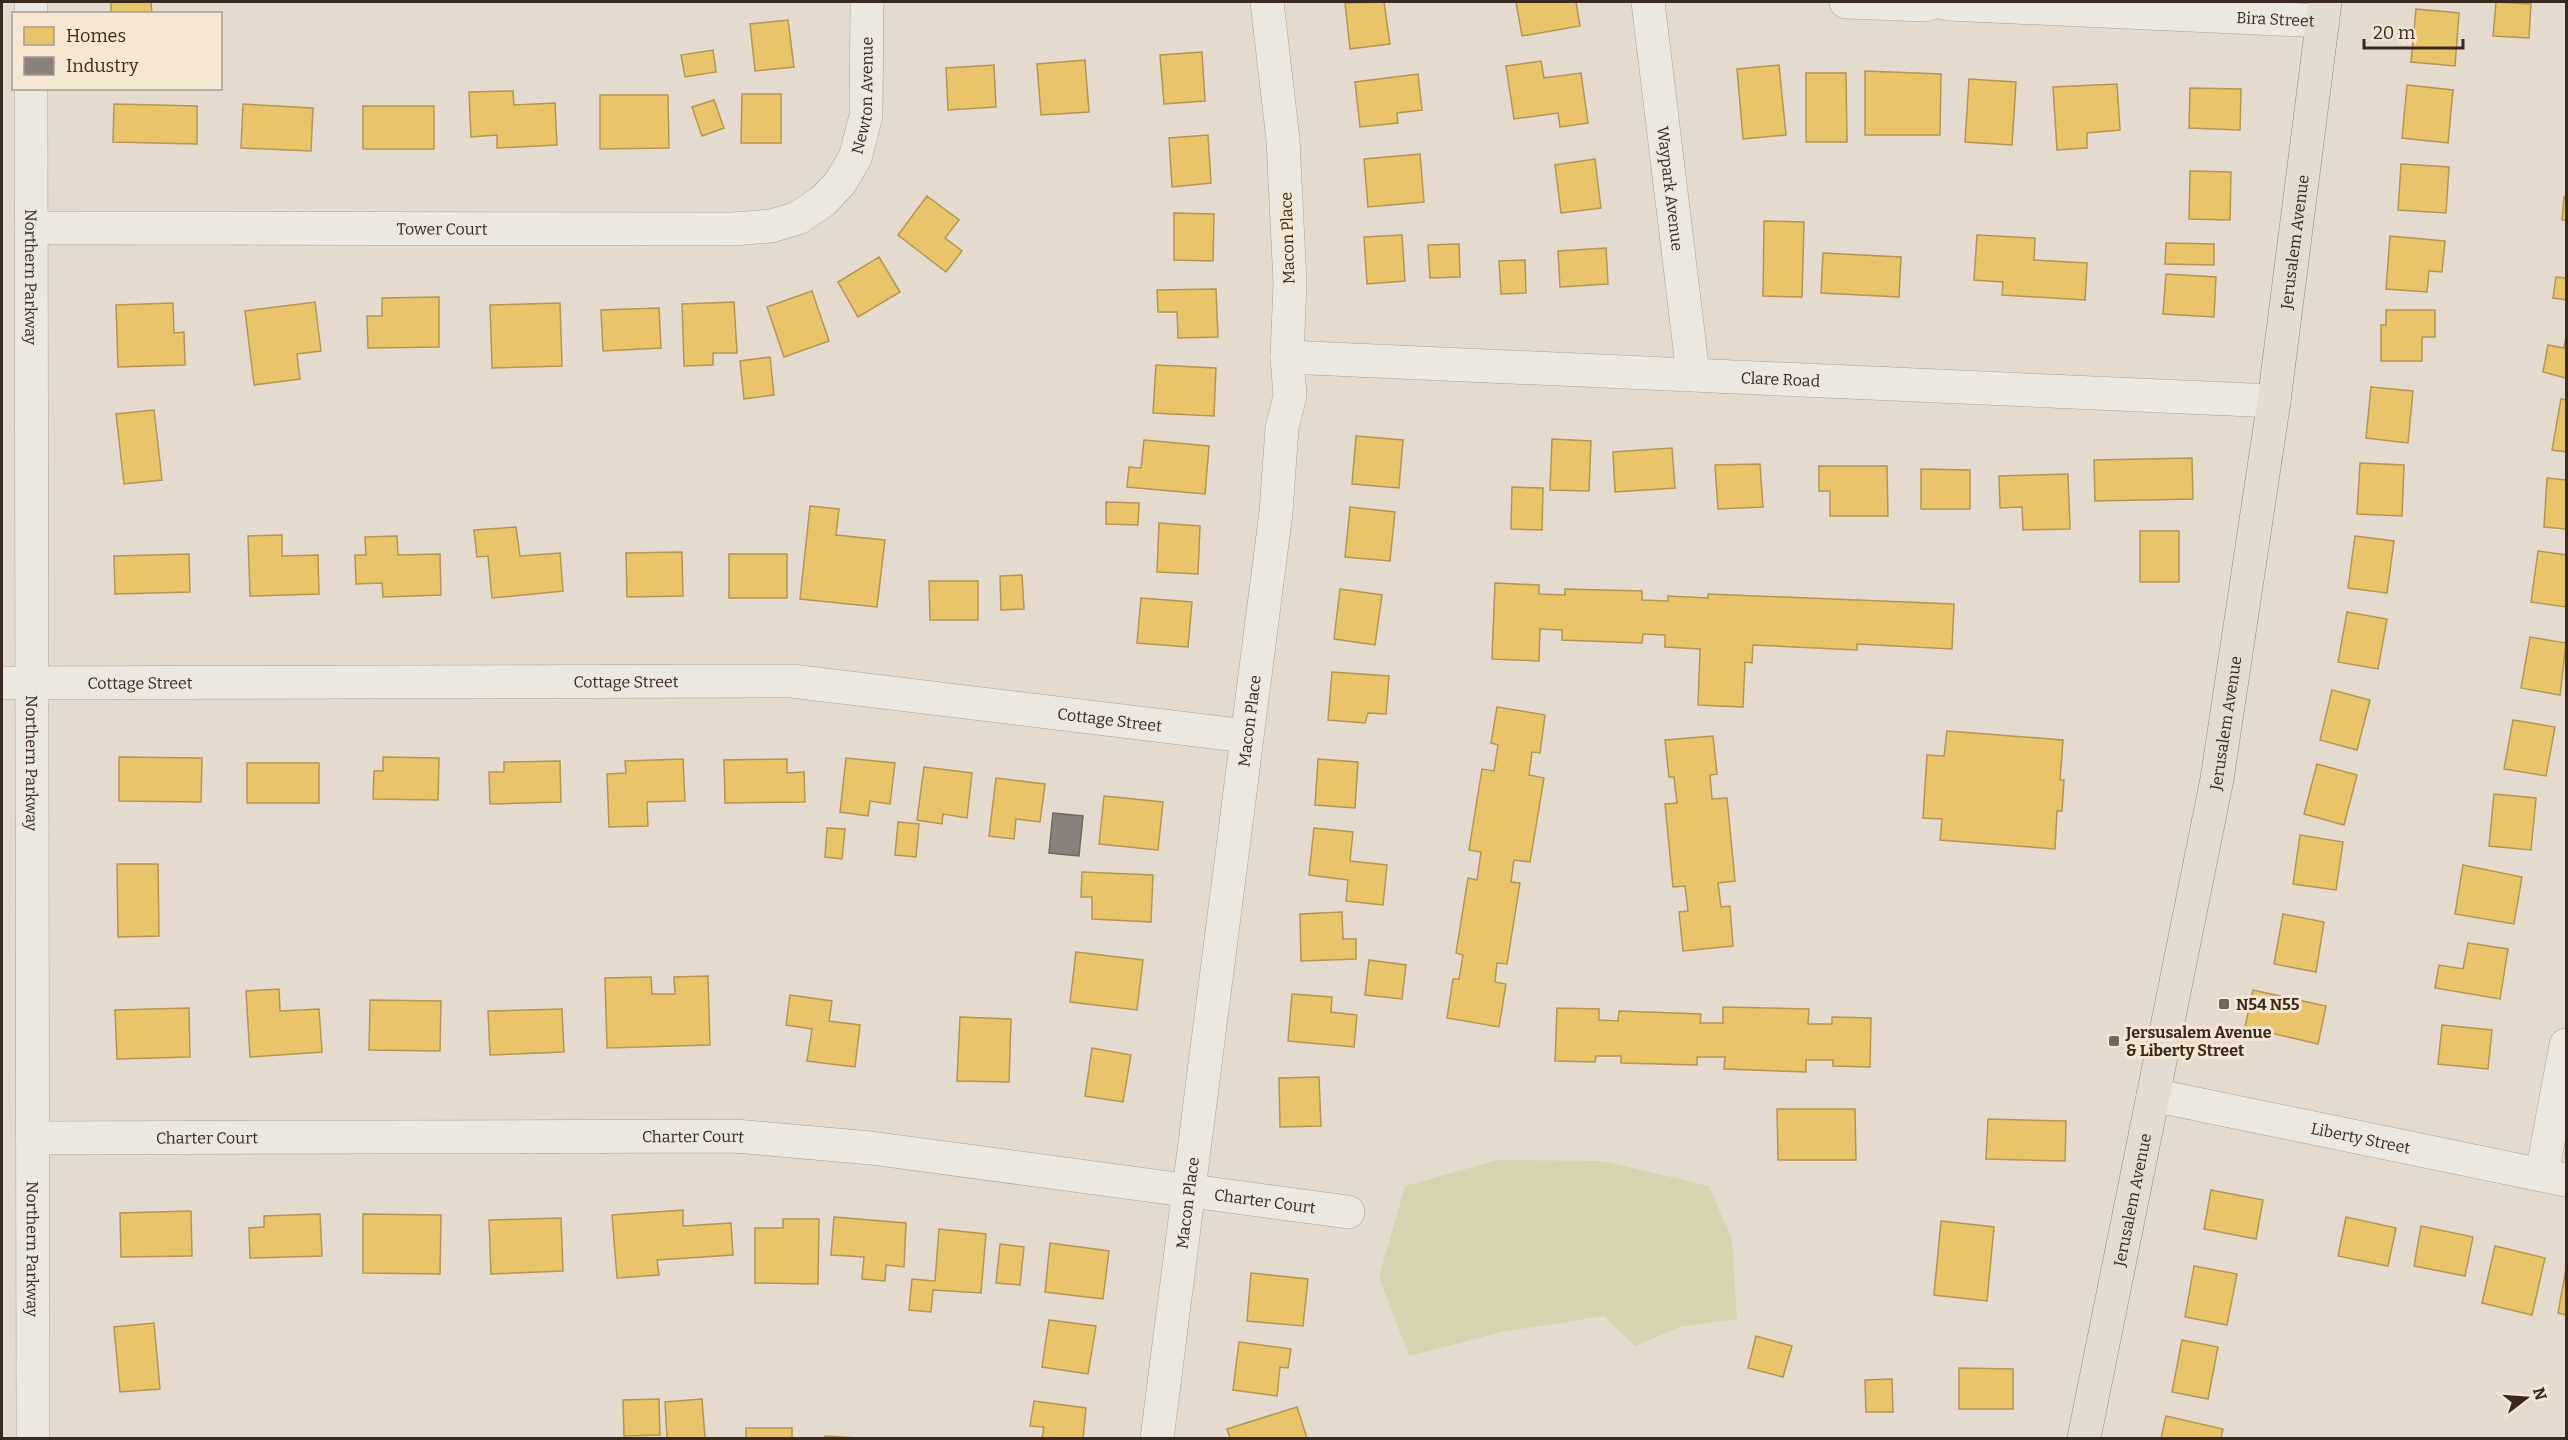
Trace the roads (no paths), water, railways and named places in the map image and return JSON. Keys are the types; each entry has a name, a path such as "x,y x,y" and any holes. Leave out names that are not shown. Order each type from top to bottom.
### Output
{"main road":[{"name":"Jerusalem Avenue","path":"2084,1438 2217,779 2274,401 2324,11"}],"street":[{"name":"Newton Avenue","path":"840,183 855,158 866,116 872,2"},
{"name":"Macon Place","path":"1157,1438 1276,512 1282,428 1290,396 1287,357 1290,283 1283,140 1267,2"},
{"name":"Waypark Avenue","path":"1648,2 1693,374"},
{"name":"Bira Street","path":"1846,2 1925,5 1942,2 2324,11"},
{"name":"Northern Parkway","path":"31,90 31,228 16,682 33,1138 33,1438"},
{"name":"Tower Court","path":"31,228 734,229 771,226 798,218 824,201 840,183"},
{"name":"Clare Road","path":"1287,357 2274,401"},
{"name":"Cottage Street","path":"16,682 792,681 1246,736"},
{"path":"2554,1177 2566,1045"},
{"name":"Liberty Street","path":"2153,1095 2554,1177"},
{"name":"Charter Court","path":"33,1138 735,1136 871,1148 1348,1212"}],"place":[{"name":"N54 N55","path":"2224,1004"},
{"name":"Jersusalem Avenue & Liberty Street","path":"2114,1041"}]}
